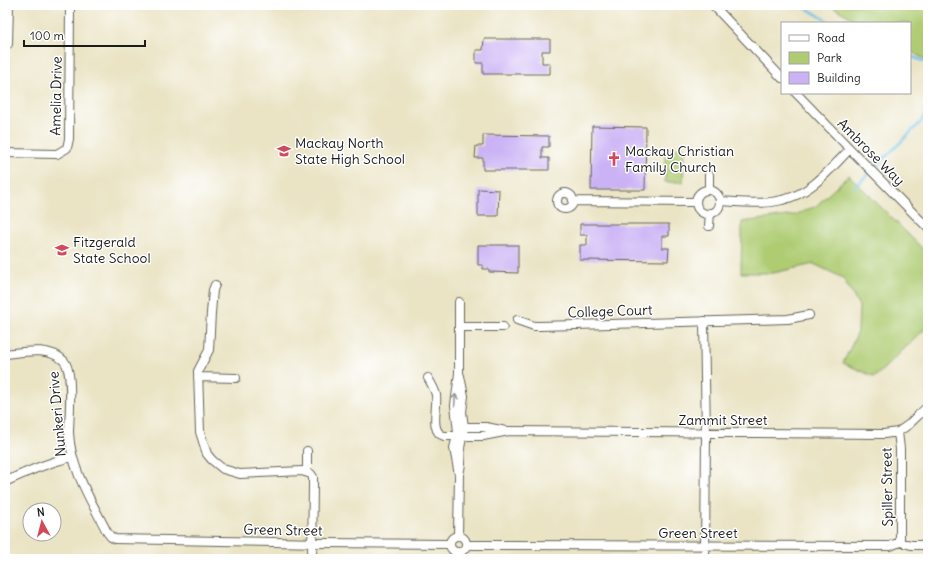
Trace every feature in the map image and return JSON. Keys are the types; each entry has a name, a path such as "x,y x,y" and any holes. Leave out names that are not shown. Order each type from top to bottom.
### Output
{"street":[{"path":"8,44 9,5"},
{"name":"Amelia Drive","path":"5,153 56,154 67,148 69,139 70,5"},
{"path":"713,5 781,77"},
{"name":"Ambrose Way","path":"797,94 928,228"},
{"path":"720,202 774,202 795,196 811,187 850,149"},
{"path":"709,175 709,190"},
{"path":"709,190 717,194 720,202 717,209 710,213 704,213 700,210 696,202 698,195 701,192 709,190"},
{"path":"574,201 696,202"},
{"path":"710,213 710,226"},
{"path":"215,284 213,290 209,350 199,368 198,377 200,432 204,447 212,460 223,469 240,474 302,471 307,472 313,477 312,559"},
{"path":"458,536 458,475 454,448 460,436 464,396 459,373 459,302"},
{"name":"College Court","path":"517,320 534,326 540,326 790,318 809,315"},
{"path":"704,321 706,433 705,559"},
{"path":"459,327 503,327"},
{"name":"Nunkeri Drive","path":"5,354 47,352 56,355 64,362 69,371 70,380 69,423 72,457 79,477 107,532 110,537 115,540"},
{"path":"198,377 236,378"},
{"name":"Zammit Street","path":"428,378 436,395 437,430 442,436 483,436 508,431 878,434 898,432"},
{"path":"898,432 908,425 928,406"},
{"name":"Zammit Street","path":"461,427 490,427 508,431"},
{"name":"Spiller Street","path":"898,432 900,449 900,542"},
{"path":"307,451 307,472"},
{"path":"7,481 26,472 72,457"},
{"path":"458,536 465,540 467,545 463,552 458,556 451,549 450,544 451,539 458,536"},
{"name":"Green Street","path":"115,540 450,544"},
{"name":"Green Street","path":"467,545 890,546 900,542 911,545 928,545"}],"green space":[{"path":"829,5 928,5 928,61 911,52 911,22 859,22"},
{"path":"665,148 684,148 683,182 665,182"},
{"path":"849,175 928,254 928,326 875,377 843,363 858,332 859,306 843,278 814,264 773,273 741,273 742,222 795,215 816,206"}],"building":[{"path":"484,39 550,39 550,51 542,51 542,63 550,63 550,74 483,74 483,63 476,63 476,50 483,50"},
{"path":"592,126 646,127 645,190 591,190"},
{"path":"483,135 549,136 549,147 542,147 542,158 549,158 549,170 483,170 483,158 475,158 476,146 483,146"},
{"path":"478,189 499,190 498,216 478,216"},
{"path":"580,224 669,224 669,236 662,236 662,248 669,248 668,261 580,260 580,245 587,245 587,235 580,235"},
{"path":"478,245 518,245 518,273 489,272 489,269 483,269 483,265 478,265"}],"waterway":[{"path":"801,5 829,22"},
{"path":"911,56 928,63"},
{"path":"855,187 920,123 928,112"}],"place":[{"name":"Mackay North State High School","path":"284,151"},
{"name":"Mackay Christian Family Church","path":"614,159"},
{"name":"Fitzgerald State School","path":"62,250"}]}
